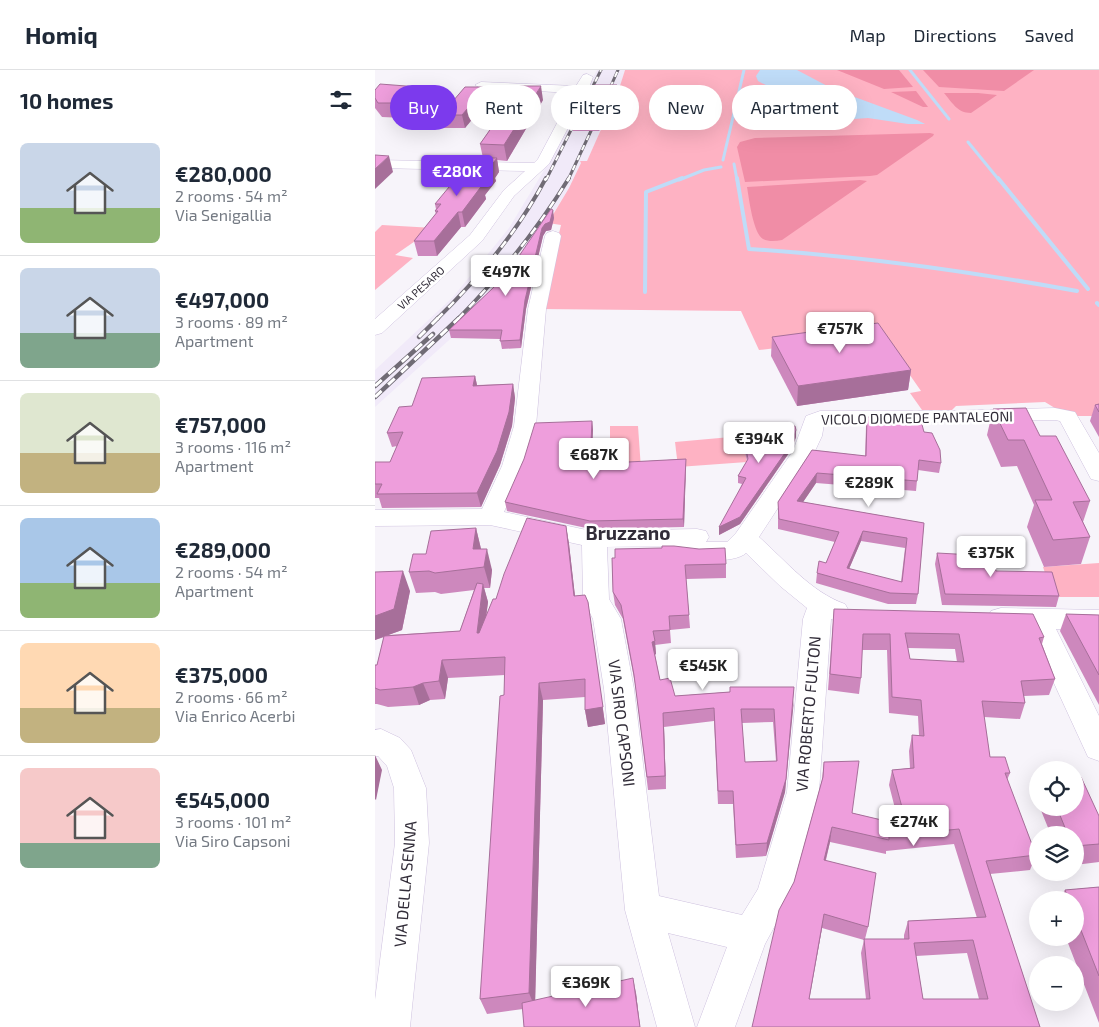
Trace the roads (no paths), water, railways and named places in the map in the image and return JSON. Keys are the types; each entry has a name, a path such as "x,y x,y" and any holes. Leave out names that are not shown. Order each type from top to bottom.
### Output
{"street":[{"name":"VIA PESARO","path":"375,329 476,238 509,192 544,161 585,83 481,85"},
{"path":"375,164 538,168"},
{"path":"490,517 513,466 525,426 537,309 553,236"},
{"name":"VICOLO DIOMEDE PANTALEONI","path":"745,539 804,451 811,436 813,421 819,417 947,417 1055,414 1068,416 1099,474"},
{"path":"375,518 490,517 592,547 683,544 733,551 745,539 821,605 833,610 857,614"},
{"name":"VIA SIRO CAPSONI","path":"592,547 596,598 607,619 619,689 643,910 676,1027"},
{"name":"VIA ROBERTO FULTON","path":"716,1027 751,935 773,896 803,792 817,619 821,605"},
{"path":"976,617 1099,620"},
{"path":"1038,619 1099,748"},
{"name":"VIA DELLA SENNA","path":"382,745 400,759 409,788 411,843 391,1027"},
{"path":"643,910 751,935"}],"water":[{"path":"760,70 797,70 825,85 766,85 758,81 756,76"},
{"path":"857,98 925,124 908,124 868,118 857,119"}],"waterway":[{"path":"723,160 744,70"},
{"path":"910,70 949,119"},
{"path":"968,142 999,180"},
{"path":"734,164 737,180"},
{"path":"679,180 704,170 721,167"},
{"path":"645,292 646,192 682,178"},
{"path":"737,178 749,249 913,265 1077,291"},
{"path":"998,178 1088,289"}],"railway":[{"path":"546,180 601,70"},
{"path":"611,85 618,70"},
{"path":"569,178 591,130"},
{"path":"437,319 483,270 511,235 546,178"},
{"path":"458,318 517,252 569,178"},
{"path":"375,397 458,318"},
{"path":"419,337 437,319"},
{"path":"375,386 433,334"}],"district":[{"name":"Bruzzano","path":"628,533"}]}
